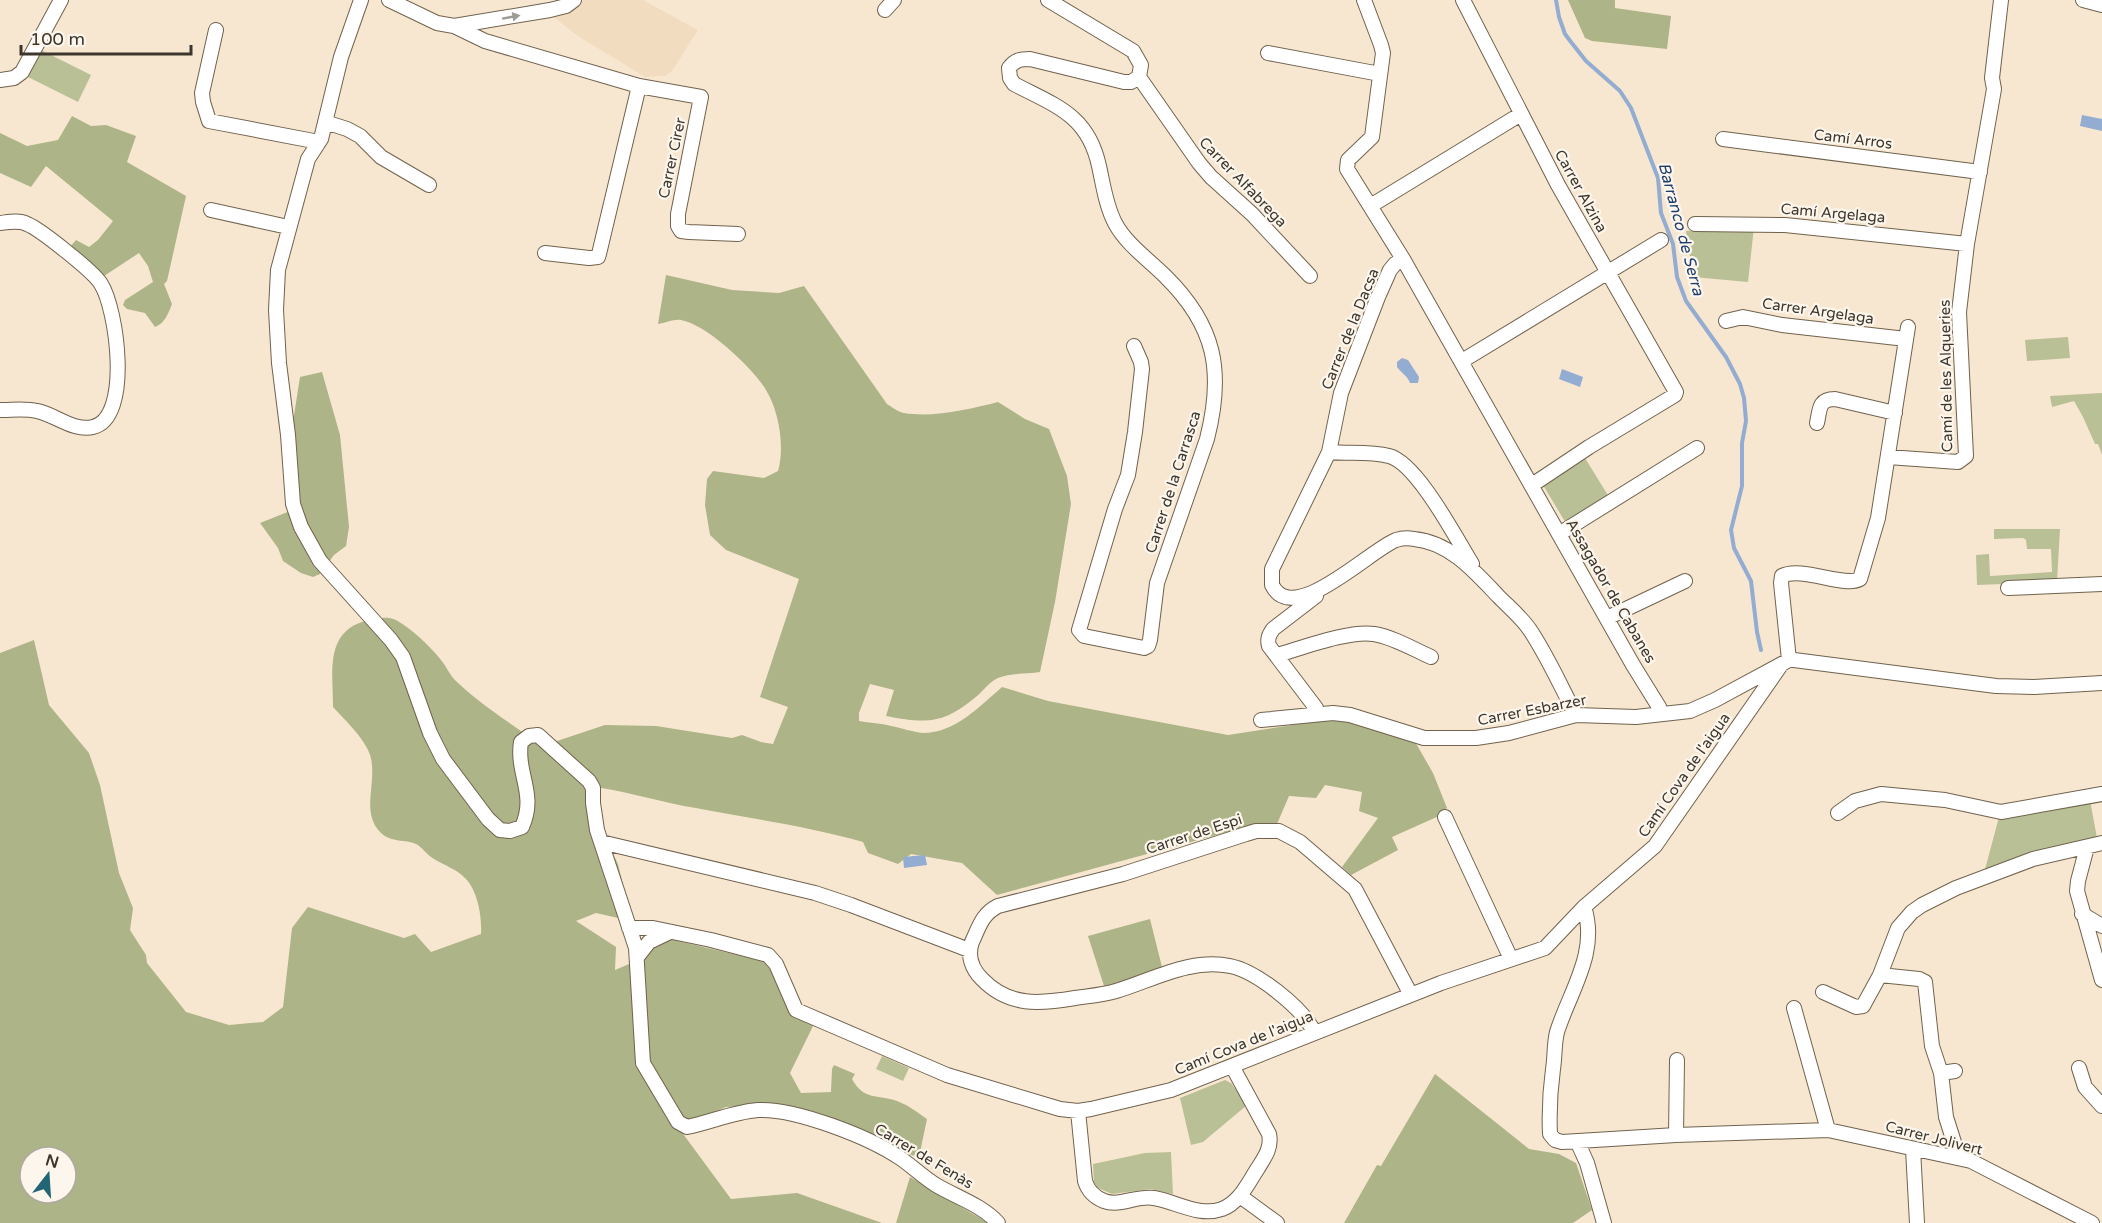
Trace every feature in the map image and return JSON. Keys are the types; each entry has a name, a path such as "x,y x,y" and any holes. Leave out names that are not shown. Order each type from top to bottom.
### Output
{"street":[{"path":"0,80 14,78 22,72 61,0"},
{"path":"361,0 342,57 319,142 308,159 278,270 276,310 279,363 287,425 293,504 305,536 330,573 392,640 404,657 429,733 438,750 488,819 500,830 510,831 522,827 529,804 519,754 521,742 529,736 538,735 589,781 593,788 594,819 638,956"},
{"path":"389,0 437,23 454,26 550,10 566,6 574,0"},
{"path":"1048,0 1133,51 1141,65 1139,77"},
{"name":"Assagador de Cabanes","path":"1364,0 1383,52 1372,137 1348,160 1346,165 1462,361 1661,714"},
{"name":"Carrer Alzina","path":"1463,0 1521,114 1607,272 1676,392 1675,395 1532,485"},
{"name":"Camí de les Alqueries","path":"1888,457 1958,462 1966,456 1959,323 1967,244 1994,89 1992,78 2001,0"},
{"path":"2083,0 2102,6"},
{"name":"Carrer Cirer","path":"454,26 485,41 639,86 701,97 678,214 678,228 689,232 738,234"},
{"path":"216,30 202,93 209,121 319,142"},
{"path":"1268,53 1380,74"},
{"name":"Carrer de la Carrasca","path":"1134,346 1142,369 1128,476 1115,509 1079,630 1084,636 1140,648 1148,646 1150,640 1157,583 1212,419 1216,387 1213,353 1205,332 1188,302 1115,223 1090,136 1080,124 1059,107 1014,84 1010,78 1009,68 1013,62 1030,59 1124,82 1131,82 1139,77"},
{"name":"Carrer Alfabrega","path":"1139,77 1189,151 1206,171 1252,214 1310,276"},
{"path":"545,253 589,258 598,257 600,254 639,86"},
{"path":"1371,205 1521,114"},
{"path":"325,122 360,136 381,157 429,185"},
{"name":"Camí Arros","path":"1723,139 1980,172"},
{"path":"211,210 288,227"},
{"path":"0,223 18,222 30,225 72,256 98,279 107,297 112,317 118,376 113,406 102,422 94,427 77,427 38,411 0,410"},
{"name":"Camí Argelaga","path":"1695,224 1785,225 1967,244"},
{"path":"1462,361 1661,240"},
{"name":"Carrer de la Dacsa","path":"1403,259 1390,270 1346,378 1338,403 1329,452 1271,574 1272,585 1281,596 1294,598 1316,591 1390,543 1401,539 1415,539 1442,547 1481,577 1530,630 1576,715"},
{"name":"Carrer Argelaga","path":"1726,321 1743,317 1782,325 1907,333 1888,457"},
{"path":"1817,423 1822,403 1827,399 1895,412"},
{"path":"1559,534 1697,448"},
{"name":"Carrer de la Dacsa","path":"1329,452 1389,456 1403,463 1421,483 1481,577"},
{"path":"1888,457 1878,518 1860,579 1852,581 1786,573 1782,576 1785,662 1801,660 1996,686 2034,687 2102,683"},
{"path":"1606,618 1685,581"},
{"path":"2008,588 2102,584"},
{"path":"1316,591 1316,596 1270,633 1269,646 1316,708 1317,713"},
{"path":"1277,655 1346,636 1367,633 1386,637 1431,657"},
{"name":"Carrer Esbarzer","path":"1261,720 1317,713 1345,714 1417,736 1453,739 1487,737 1576,715 1603,714 1636,717 1690,711 1700,708 1785,662"},
{"name":"Camí Cova de l'aigua","path":"629,928 653,928 768,955 776,964 794,1006 800,1012 966,1082 1060,1109 1078,1111 1130,1100 1171,1090 1314,1032 1538,951 1549,945 1584,907 1655,846 1785,662"},
{"path":"1838,813 1855,801 1881,794 1945,800 2001,812 2102,794"},
{"path":"1445,817 1511,959"},
{"name":"Carrer de Espi","path":"969,950 984,916 998,906 1123,874 1246,834 1271,830 1286,834 1300,842 1355,888 1412,995"},
{"path":"601,842 815,893 969,950 974,968 986,983 1013,1000 1029,1003 1058,1001 1109,993 1196,965 1232,966 1260,979 1308,1021 1314,1032"},
{"path":"1823,992 1860,1007 1863,1006 1880,975 1898,928 1912,912 1922,905 1956,888 2033,858 2102,843"},
{"path":"2087,847 2078,881 2079,899 2102,980"},
{"name":"Carrer Jolivert","path":"1584,907 1589,933 1586,956 1557,1032 1549,1100 1550,1134 1555,1140 1562,1142 1676,1135 1828,1130 1982,1165 2092,1223"},
{"path":"2082,914 2102,926"},
{"path":"638,956 649,942 670,932"},
{"name":"Carrer de Fenàs","path":"638,956 643,1063 678,1122 687,1127 730,1115 770,1110 842,1130 890,1151 903,1159 915,1171 982,1210 998,1223"},
{"path":"1880,975 1919,979 1925,982 1932,1046 1938,1067 1946,1117 1959,1158"},
{"path":"1794,1008 1828,1130"},
{"path":"1676,1135 1677,1060"},
{"path":"1078,1111 1085,1181 1088,1190 1097,1198 1111,1202 1154,1198 1208,1212 1229,1206 1240,1196 1262,1161 1270,1139 1232,1066"},
{"path":"1938,1067 1955,1071"},
{"path":"2079,1068 2085,1086 2102,1106"},
{"path":"1577,1141 1587,1163 1604,1223"},
{"path":"1913,1149 1917,1223"},
{"path":"1240,1196 1277,1223"}],"shaded area":[{"path":"583,0 643,0 698,30 672,71 665,76 645,77 578,36 551,15 572,11"}],"green space":[{"path":"1568,0 1615,0 1615,8 1671,16 1667,49 1592,41 1585,38"},
{"path":"39,49 91,75 78,102 26,76"},
{"path":"72,116 91,126 106,125 136,136 127,162 186,196 167,281 164,284 172,304 164,321 155,327 145,313 127,309 123,305 125,300 153,282 148,266 139,253 104,276 70,247 76,240 89,247 98,240 113,221 46,166 31,187 0,173 0,133 27,146 58,140"},
{"path":"1754,227 1748,282 1693,277 1686,231"},
{"path":"666,275 732,290 779,293 804,286 887,404 895,409 915,414 939,414 998,402 1025,419 1049,429 1067,476 1071,504 1055,602 1040,672 1013,674 998,678 955,712 935,720 924,721 886,716 894,690 870,684 859,713 859,721 923,733 935,732 966,717 1002,687 1048,701 1228,735 1331,719 1345,720 1414,740 1433,773 1447,808 1439,816 1392,837 1398,850 1351,875 1342,867 1378,818 1359,811 1362,792 1325,785 1316,798 1289,796 1277,824 1246,827 997,895 962,863 911,854 898,864 868,853 863,842 842,836 601,788 599,793 601,830 618,864 630,914 627,920 596,913 576,921 616,947 615,970 643,958 648,950 665,938 763,961 770,968 789,1009 814,1024 790,1073 801,1093 831,1092 834,1065 855,1074 852,1079 866,1094 901,1103 927,1119 918,1162 915,1156 898,1151 868,1132 787,1106 726,1107 678,1127 731,1199 797,1193 882,1223 0,1223 0,653 34,640 49,705 89,753 100,785 119,873 133,908 130,930 146,955 147,963 186,1012 229,1025 263,1022 283,1007 292,928 308,907 404,938 415,934 431,952 481,934 478,904 465,878 431,857 416,844 385,836 374,824 370,804 372,771 368,750 357,733 333,707 334,654 344,633 355,625 369,620 393,619 402,624 431,649 455,680 467,691 542,746 605,725 656,726 732,738 742,735 773,744 788,707 760,697 799,579 726,550 710,535 705,505 707,479 713,471 764,478 778,471 781,440 774,408 760,381 728,348 691,323 681,320 658,324"},
{"path":"2068,337 2070,358 2027,361 2025,340"},
{"path":"322,372 340,435 349,527 346,546 334,555 320,574 313,577 301,573 283,561 278,548 260,523 300,507 292,428 300,377"},
{"path":"2102,393 2102,455 2074,401 2052,407 2050,396"},
{"path":"1585,458 1609,497 1567,525 1543,485"},
{"path":"1994,529 2060,529 2057,582 1977,585 1976,555 1989,554 1990,576 2052,572 2051,549 2027,549 2026,540 2023,538 1994,539"},
{"path":"2090,800 2097,838 1984,873 1999,817"},
{"path":"1150,919 1162,967 1122,982 1104,986 1088,936"},
{"path":"882,1056 909,1068 903,1081 876,1069"},
{"path":"1435,1074 1529,1149 1559,1154 1576,1163 1592,1210 1573,1223 1344,1223 1377,1165 1381,1166"},
{"path":"1225,1080 1231,1083 1247,1105 1203,1142 1191,1145 1180,1098"},
{"path":"1171,1152 1173,1194 1151,1189 1112,1194 1098,1188 1094,1183 1093,1164 1145,1153"},
{"path":"910,1177 985,1221 987,1223 896,1223"}],"water":[{"path":"2082,115 2102,119 2102,131 2080,126"},
{"path":"1402,358 1408,360 1419,377 1418,383 1410,383 1397,367 1397,362"},
{"path":"1562,369 1583,377 1580,387 1559,379"},
{"path":"925,855 927,865 904,868 903,857"}],"waterway":[{"name":"Barranco de Serra","path":"1556,0 1565,34 1586,61 1620,91 1631,108 1658,178 1661,213 1673,244 1677,277 1686,301 1726,357 1740,384 1746,421 1742,443 1742,486 1731,530 1734,548 1751,581 1761,650"}]}
